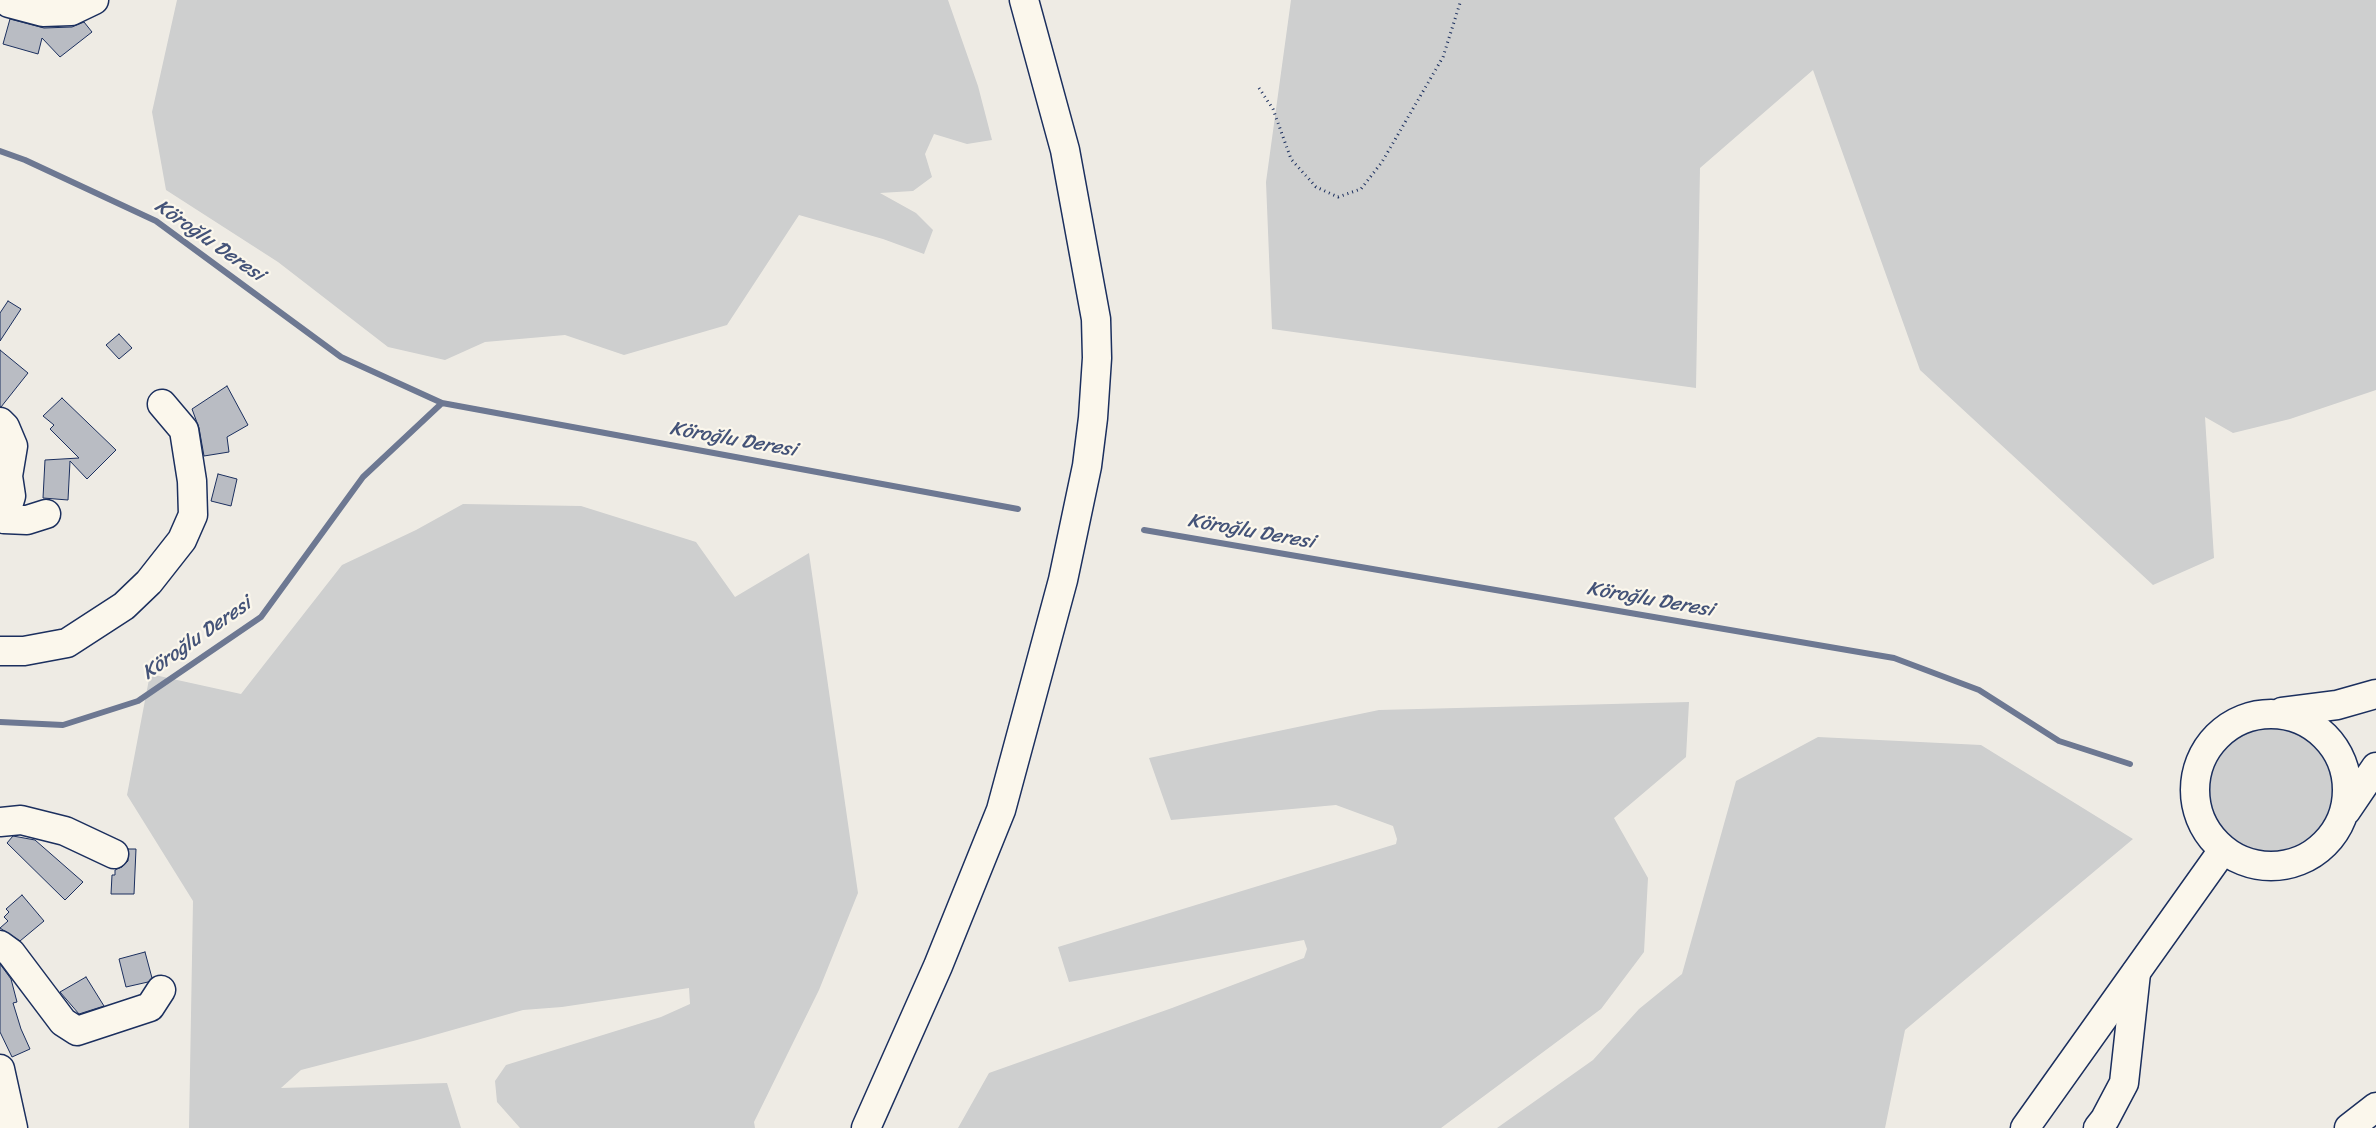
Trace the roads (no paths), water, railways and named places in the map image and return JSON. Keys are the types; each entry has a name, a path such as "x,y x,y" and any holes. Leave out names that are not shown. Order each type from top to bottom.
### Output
{"main road":[{"path":"8,3 43,12 70,11 94,0"},
{"path":"866,1128 938,966 1001,810 1063,580 1087,466 1093,418 1097,358 1096,319 1064,150 1024,0"},
{"path":"0,651 24,651 67,644 124,606 149,582 182,540 193,515 192,481 184,430 162,404"},
{"path":"0,422 5,427 13,446 4,473 11,496 2,521 27,520 46,514"},
{"path":"2376,694 2337,705 2259,714 2235,722 2214,738 2200,760 2194,785 2196,809 2206,832 2223,850 2245,863 2269,867 2294,864 2316,852 2334,835 2345,813 2376,767"},
{"path":"2259,714 2285,715 2310,724 2329,740 2343,762 2348,787 2345,813"},
{"path":"0,822 21,820 65,831 114,854"},
{"path":"2025,1128 2223,850"},
{"path":"0,945 11,953 62,1022 77,1031 150,1006 161,990"},
{"path":"2098,1128 2105,1119 2124,1083 2136,973"},
{"path":"0,1069 13,1128"},
{"path":"2350,1128 2376,1107"}],"waterway":[{"name":"Köroğlu Deresi","path":"0,151 25,160 156,221 341,357 442,403 1018,509"},
{"name":"Köroğlu Deresi","path":"0,722 63,725 138,701 261,617 363,477 442,403"},
{"name":"Köroğlu Deresi","path":"1144,530 1894,658 1979,690 2059,741 2130,764"}]}
